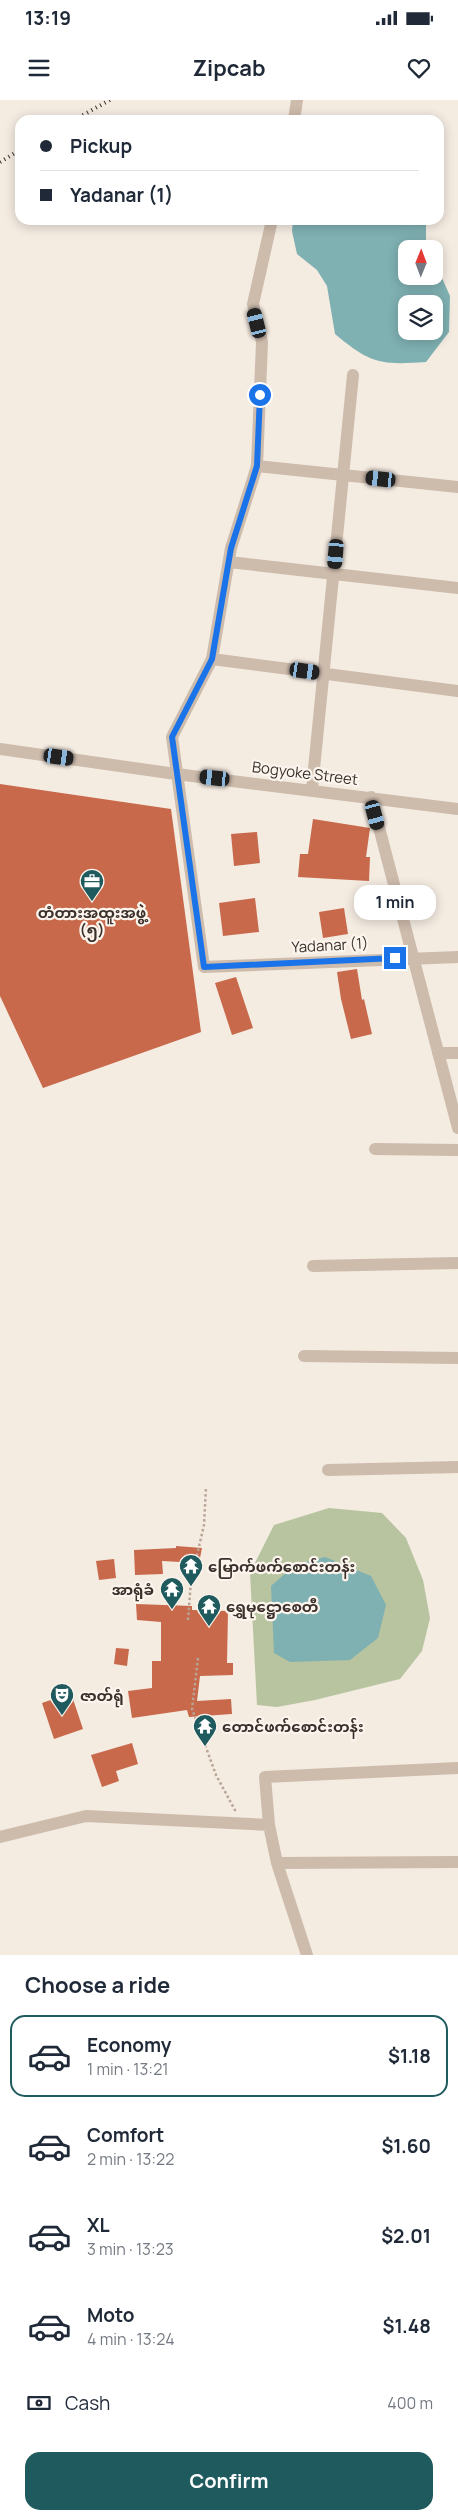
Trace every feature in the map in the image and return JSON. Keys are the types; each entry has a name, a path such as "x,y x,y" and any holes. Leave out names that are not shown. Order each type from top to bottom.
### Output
{"street":[{"path":"295,115 297,100"},
{"path":"176,774 172,737 212,659 228,562 257,466 262,342 252,304 271,225"},
{"path":"312,789 335,574 353,374"},
{"path":"257,466 458,487"},
{"path":"228,562 458,588"},
{"path":"212,659 458,691"},
{"name":"Bogyoke Street","path":"0,748 176,774 312,789 458,809"},
{"name":"Yadanar (1)","path":"176,774 204,967 458,957"},
{"path":"370,797 458,1128"},
{"path":"438,1053 458,1053"},
{"path":"375,1149 458,1150"},
{"path":"313,1266 458,1263"},
{"path":"304,1356 458,1358"},
{"path":"328,1470 458,1467"},
{"path":"307,1955 277,1863 269,1825 265,1776 458,1768"},
{"path":"0,1837 86,1816 269,1825"},
{"path":"277,1863 458,1862"}],"path":[{"path":"188,1620 192,1581 204,1525 206,1487"},
{"path":"198,1658 192,1709 216,1776 242,1824"}],"green space":[{"path":"329,1508 382,1513 406,1538 423,1580 430,1618 422,1651 400,1679 315,1700 277,1707 257,1705 250,1573 274,1525"}],"water":[{"path":"293,225 426,225 426,240 398,240 398,285 443,285 443,280 450,296 449,332 443,340 443,295 398,295 398,340 443,340 426,362 397,363 367,357 335,334 327,286 317,270 297,254"},
{"path":"325,1557 371,1576 386,1605 378,1638 350,1660 290,1662 274,1653 271,1586 295,1565"}],"building":[{"name":"တံတားအထူးအဖွဲ့ (၅)","path":"0,784 171,809 201,1032 43,1088 0,996"},
{"path":"313,819 370,828 366,857 370,857 369,881 298,877 300,854 308,854"},
{"path":"257,832 260,863 234,866 231,834"},
{"path":"255,898 259,932 223,936 219,903"},
{"path":"344,908 348,934 323,938 319,912"},
{"path":"357,969 362,1000 364,999 372,1034 351,1039 341,999 337,972"},
{"path":"236,977 253,1028 232,1035 215,983"},
{"path":"176,1546 202,1548 199,1563 162,1561 163,1574 135,1575 134,1550 176,1548"},
{"path":"114,1559 116,1578 99,1580 96,1561"},
{"path":"136,1604 192,1606 192,1610 228,1611 227,1663 233,1663 233,1675 200,1676 197,1701 231,1699 232,1714 189,1717 187,1710 132,1718 128,1691 152,1688 152,1661 161,1661 161,1622 137,1620"},
{"path":"116,1648 129,1649 127,1666 114,1664"},
{"name":"ဇာတ်ရုံ","path":"71,1693 83,1729 54,1739 42,1703"},
{"path":"132,1743 138,1764 116,1771 119,1781 102,1787 91,1755"}],"railway":[{"path":"83,115 110,100"},
{"path":"0,162 15,153"}],"place":[{"name":"တံတားအထူးအဖွဲ့ (၅)","path":"92,902"},
{"name":"မြောက်ဖက်စောင်းတန်း","path":"191,1587"},
{"name":"အာရုံခံ","path":"172,1610"},
{"name":"ရွှေမုဋ္ဌောစေတီ","path":"209,1627"},
{"name":"ဇာတ်ရုံ","path":"62,1716"},
{"name":"တောင်ဖက်စောင်းတန်း","path":"205,1747"}],"route":[{"path":"260,395 257,466 231,548 212,659 172,737 204,967 395,958"}]}
